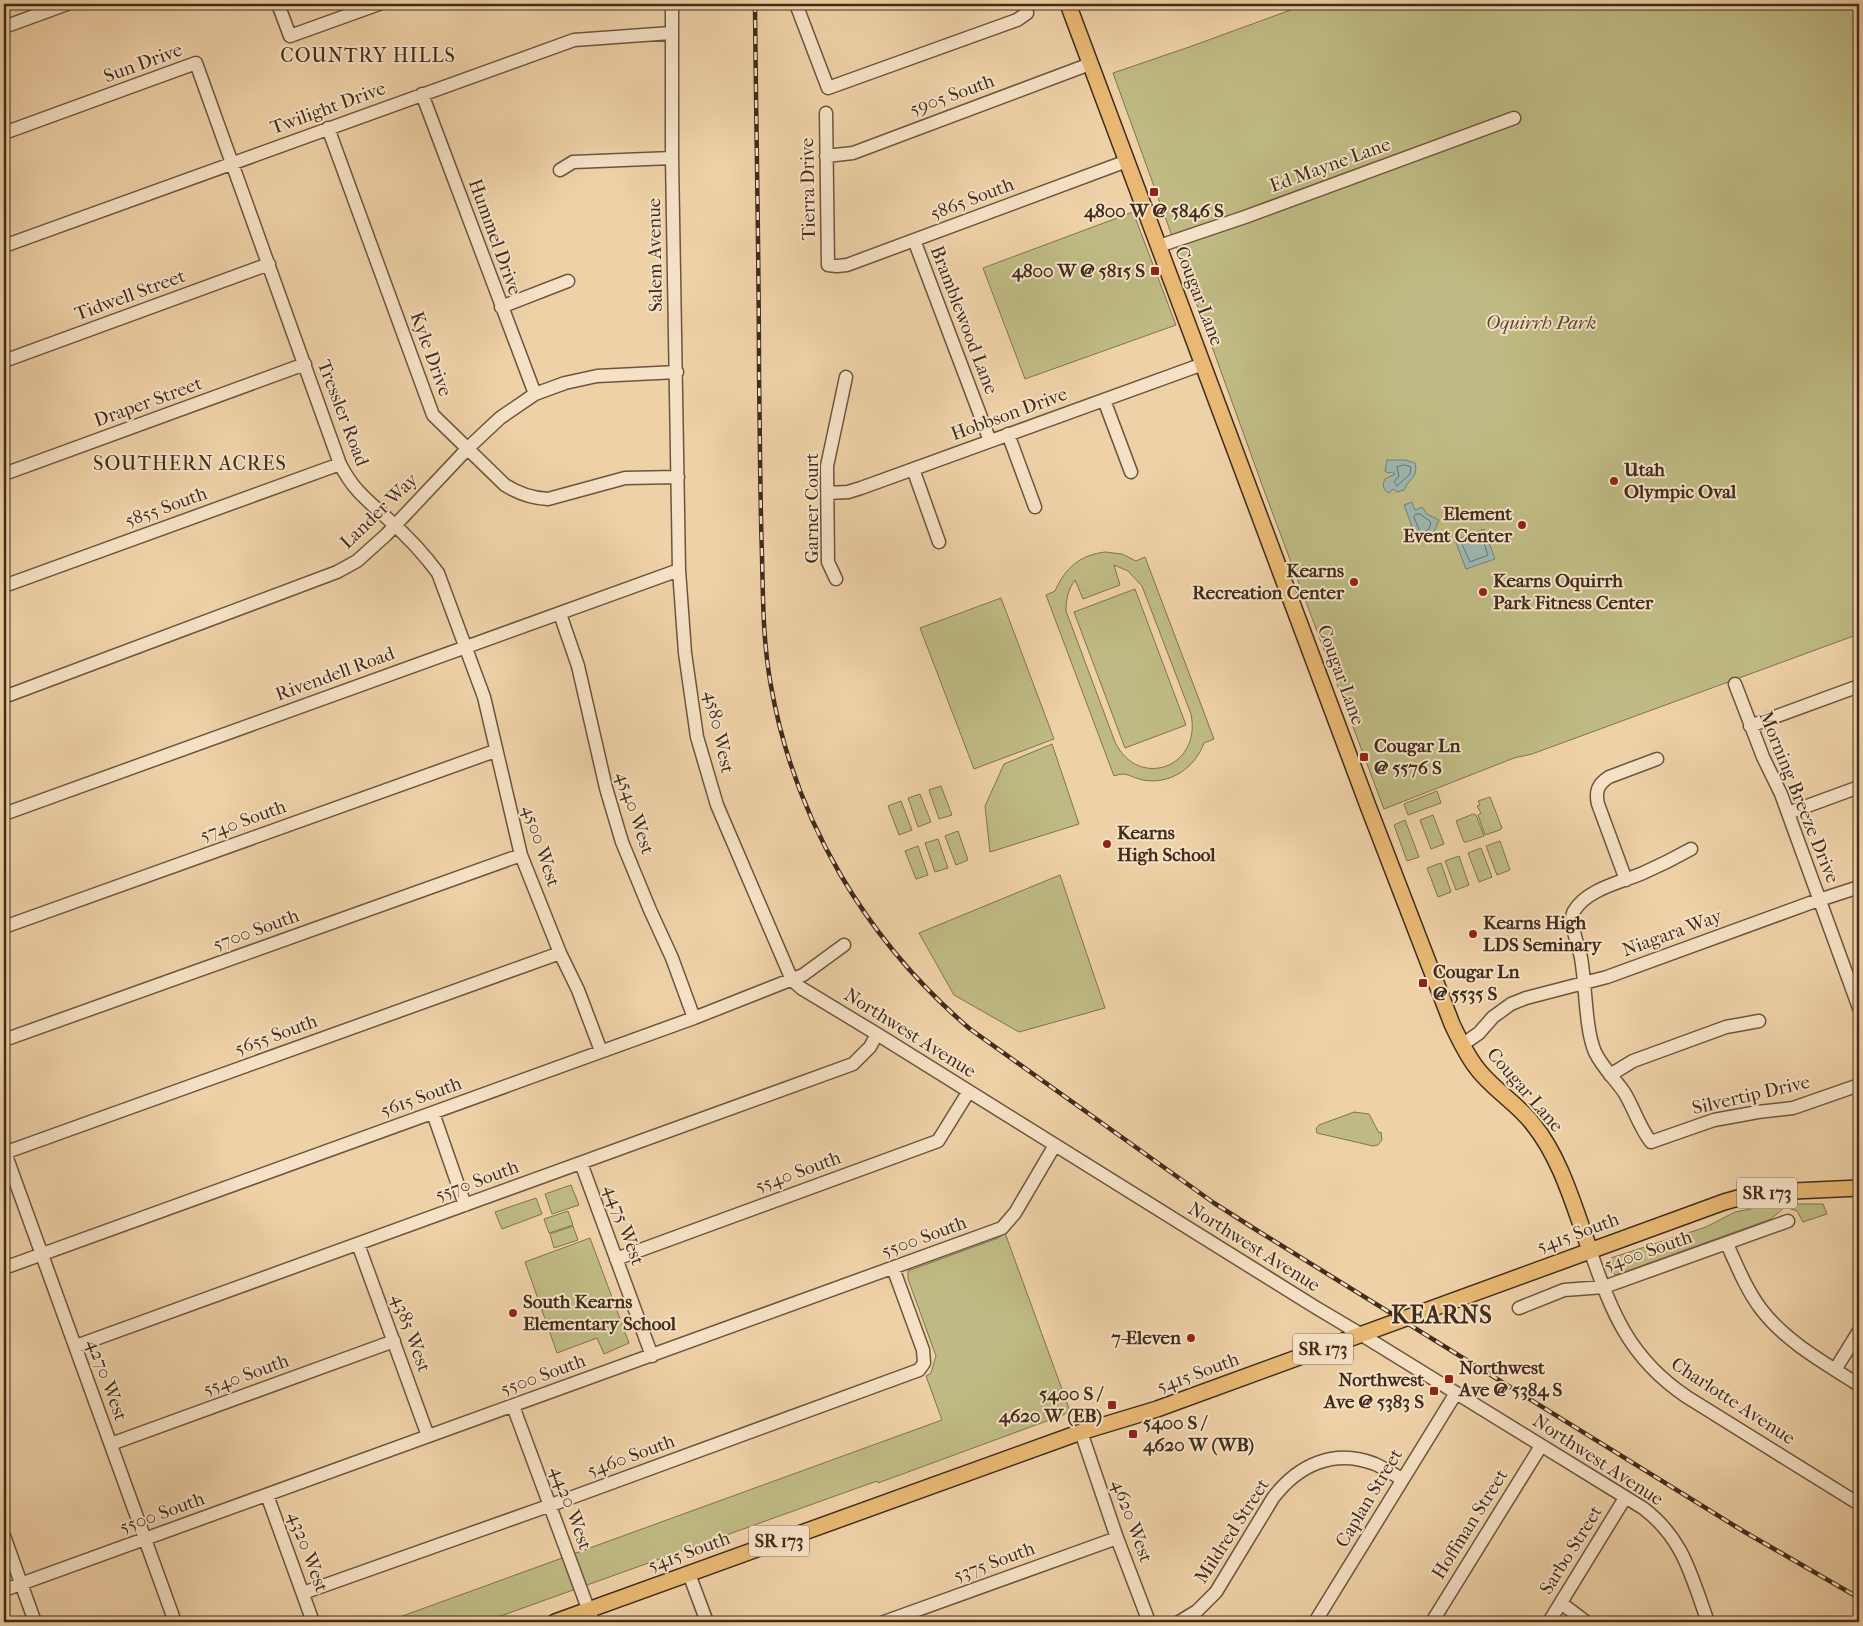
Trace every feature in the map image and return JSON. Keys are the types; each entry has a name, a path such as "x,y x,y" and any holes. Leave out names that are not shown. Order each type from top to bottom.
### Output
{"main road":[{"name":"Cougar Lane","path":"1068,4 1415,930 1452,1024 1462,1046 1477,1068 1533,1123 1549,1146 1562,1174 1590,1250"},
{"name":"5415 South","path":"555,1622 591,1616 689,1574 1080,1432 1157,1410 1724,1202 1745,1196 1772,1192 1859,1188"}],"street":[{"path":"4,27 68,4"},
{"path":"278,4 290,36 379,4"},
{"name":"Salem Avenue","path":"672,4 672,158 678,477"},
{"path":"796,4 828,88 1017,20 1026,9"},
{"name":"Twilight Drive","path":"4,246 574,40 671,33"},
{"name":"Sun Drive","path":"4,134 196,63 232,163"},
{"name":"5905 South","path":"826,156 852,152 1090,64"},
{"name":"Hummel Drive","path":"422,94 535,394"},
{"name":"Tierra Drive","path":"826,113 828,265"},
{"name":"Ed Mayne Lane","path":"1159,246 1254,214 1514,118"},
{"name":"Kyle Drive","path":"328,128 433,415 505,485 517,494 535,498 548,498 625,478 678,477"},
{"path":"560,170 573,162 672,158"},
{"name":"5865 South","path":"828,265 847,265 1127,161"},
{"name":"Tressler Road","path":"232,163 340,464 361,496 394,525 428,559 438,573 466,647"},
{"name":"Bramblewood Lane","path":"914,240 990,441"},
{"name":"Tidwell Street","path":"4,360 269,264"},
{"path":"501,307 568,281"},
{"name":"Draper Street","path":"4,474 304,364"},
{"name":"Hobbson Drive","path":"827,494 848,492 913,470 1203,364"},
{"name":"Lander Way","path":"4,697 337,572 357,561 468,448 500,418 535,394 565,383 596,376 677,372"},
{"name":"Garner Court","path":"836,579 828,562 828,454 846,376"},
{"path":"1104,400 1131,472"},
{"path":"1008,434 1035,507"},
{"name":"5855 South","path":"4,586 340,464"},
{"path":"913,470 939,542"},
{"name":"4580 West","path":"678,477 679,570 685,653 697,737 717,805 792,980"},
{"name":"Rivendell Road","path":"4,814 679,570"},
{"name":"4540 West","path":"560,614 578,666 606,788 620,833 636,877 672,958 694,1018"},
{"name":"4500 West","path":"466,647 484,697 495,751 521,855 560,953 578,990 601,1051"},
{"name":"Morning Breeze Drive","path":"1735,684 1750,726 1788,813 1820,901 1856,988 1859,1008"},
{"path":"1750,726 1859,686"},
{"name":"5740 South","path":"4,927 495,751"},
{"path":"1626,880 1598,804 1597,791 1602,781 1609,777 1657,759"},
{"path":"1788,813 1859,787"},
{"path":"1691,849 1655,868 1611,885 1594,894 1582,902 1572,915 1585,983 1592,1041 1599,1059 1610,1075 1633,1061 1726,1027 1759,1021"},
{"name":"5700 South","path":"4,1040 521,855"},
{"name":"Niagara Way","path":"1462,1046 1479,1033 1493,1017 1511,1004 1526,998 1621,972 1859,887"},
{"name":"5615 South","path":"4,1268 694,1018 792,980 814,968 844,945"},
{"name":"5655 South","path":"4,1152 560,953"},
{"name":"Northwest Avenue","path":"792,980 801,988 1643,1508 1663,1525 1684,1557 1708,1622"},
{"name":"5570 South","path":"76,1346 853,1064 870,1048 877,1034"},
{"name":"Silvertip Drive","path":"1610,1075 1623,1091 1645,1135 1651,1142 1714,1120 1793,1108 1859,1085"},
{"name":"5540 South","path":"616,1259 938,1141 969,1091"},
{"path":"432,1113 466,1205"},
{"name":"5500 South","path":"4,1590 1002,1228 1014,1213 1055,1145"},
{"name":"4270 West","path":"4,1152 175,1622"},
{"name":"4475 West","path":"582,1163 652,1356"},
{"name":"5400 South","path":"1519,1308 1564,1290 1604,1287 1788,1221"},
{"name":"4385 West","path":"358,1244 428,1436"},
{"path":"1727,1244 1743,1280 1761,1310 1799,1346 1859,1384"},
{"name":"Charlotte Avenue","path":"1590,1250 1617,1319 1631,1344 1648,1365 1672,1388 1859,1504"},
{"name":"5460 South","path":"303,1593 916,1372 922,1367 925,1357 892,1268"},
{"path":"1835,1370 1859,1331"},
{"name":"5540 South","path":"111,1444 394,1341"},
{"name":"Caplan Street","path":"1315,1622 1456,1393"},
{"name":"4420 West","path":"513,1406 591,1616"},
{"name":"4620 West","path":"1080,1432 1149,1622"},
{"name":"Hoffman Street","path":"1432,1622 1541,1446"},
{"name":"Mildred Street","path":"1178,1622 1197,1611 1216,1592 1273,1498 1294,1475 1318,1462 1331,1458 1346,1458 1362,1460 1376,1465 1402,1479"},
{"name":"4320 West","path":"267,1495 313,1622"},
{"name":"Sarbo Street","path":"1549,1622 1625,1498"},
{"path":"4,1536 35,1622"},
{"name":"5375 South","path":"884,1622 1117,1538"},
{"path":"689,1574 706,1622"},
{"path":"1561,1603 1586,1622"}],"green space":[{"name":"Oquirrh Park","path":"1307,4 1859,4 1859,634 1532,754 1514,758 1384,809 1265,493 1113,73"},
{"path":"1133,212 1176,325 1025,379 983,268"},
{"path":"1105,552 1122,554 1136,561 1145,557 1214,739 1204,743 1200,752 1188,767 1180,773 1163,780 1143,780 1125,774 1114,776 1046,595 1055,591 1074,564","holes":["1114,565 1128,571 1142,586 1191,714 1192,733 1187,748 1178,759 1166,766 1152,768 1138,765 1125,757 1115,742 1066,611 1068,595 1075,580 1083,599 1120,585"]},
{"path":"1135,589 1186,725 1125,748 1074,612"},
{"path":"1001,598 1054,739 974,769 920,628"},
{"path":"1052,744 1079,824 990,852 985,806 1004,764"},
{"path":"941,786 952,815 939,819 929,790"},
{"path":"1437,791 1441,803 1408,815 1404,804"},
{"path":"920,794 931,822 918,827 908,798"},
{"path":"1490,797 1502,828 1485,835 1478,815 1481,813 1477,806 1480,805 1478,801"},
{"path":"901,801 912,830 899,835 888,806"},
{"path":"1473,814 1476,815 1484,836 1464,842 1456,821"},
{"path":"1433,815 1444,844 1431,849 1420,820"},
{"path":"1405,820 1419,857 1407,861 1394,825"},
{"path":"958,831 968,860 956,865 945,836"},
{"path":"938,839 948,868 935,872 925,843"},
{"path":"1500,841 1510,870 1497,875 1486,846"},
{"path":"918,846 928,875 916,879 905,851"},
{"path":"1481,848 1492,877 1479,882 1468,853"},
{"path":"1459,856 1469,885 1456,890 1445,861"},
{"path":"1441,863 1451,892 1438,897 1427,868"},
{"path":"1060,875 1105,1008 1019,1032 954,995 919,933"},
{"path":"1354,1112 1369,1114 1379,1133 1381,1132 1382,1140 1378,1145 1373,1146 1317,1133 1316,1129 1319,1125"},
{"path":"571,1185 579,1205 552,1214 545,1194"},
{"path":"536,1198 542,1214 502,1229 495,1212"},
{"path":"1777,1204 1823,1204 1827,1214 1803,1222 1797,1211 1785,1207 1771,1219 1616,1275 1610,1272 1608,1264 1611,1258 1706,1227 1735,1212"},
{"path":"568,1211 573,1225 549,1233 544,1219"},
{"path":"573,1226 578,1240 554,1248 550,1234"},
{"path":"1005,1233 1070,1411 878,1483 877,1481 484,1622 386,1622 942,1420 926,1376 931,1373 936,1356 908,1279 908,1271 998,1238"},
{"path":"590,1238 629,1343 604,1354 597,1338 557,1353 525,1262"}],"water":[{"path":"1387,460 1405,460 1415,463 1416,472 1404,490 1397,492 1393,489 1389,493 1384,489 1385,479 1395,474 1385,471"},
{"path":"1412,502 1415,510 1422,507 1427,514 1439,520 1431,539 1427,532 1427,536 1417,540 1404,505"},
{"path":"1484,529 1495,559 1466,569 1455,540"}],"railway":[{"path":"755,4 761,511 766,654 782,736 798,784 817,830 840,875 868,917 898,957 970,1029 1214,1203 1743,1531 1859,1598"}],"place":[{"name":"4800 W @ 5846 S","path":"1154,192"},
{"name":"4800 W @ 5815 S","path":"1155,271"},
{"name":"Utah Olympic Oval","path":"1614,481"},
{"name":"Element Event Center","path":"1522,525"},
{"name":"Kearns Recreation Center","path":"1354,582"},
{"name":"Kearns Oquirrh Park Fitness Center","path":"1483,592"},
{"name":"Cougar Ln @ 5576 S","path":"1364,757"},
{"name":"Kearns High School","path":"1107,844"},
{"name":"Kearns High LDS Seminary","path":"1473,934"},
{"name":"Cougar Ln @ 5535 S","path":"1423,983"},
{"name":"South Kearns Elementary School","path":"513,1313"},
{"name":"7-Eleven","path":"1191,1338"},
{"name":"Northwest Ave @ 5384 S","path":"1449,1379"},
{"name":"Northwest Ave @ 5383 S","path":"1434,1391"},
{"name":"5400 S / 4620 W (EB)","path":"1112,1405"},
{"name":"5400 S / 4620 W (WB)","path":"1133,1434"}],"district":[{"name":"COUNTRY HILLS","path":"368,55"},
{"name":"SOUTHERN ACRES","path":"190,463"},
{"name":"KEARNS","path":"1442,1315"}]}
